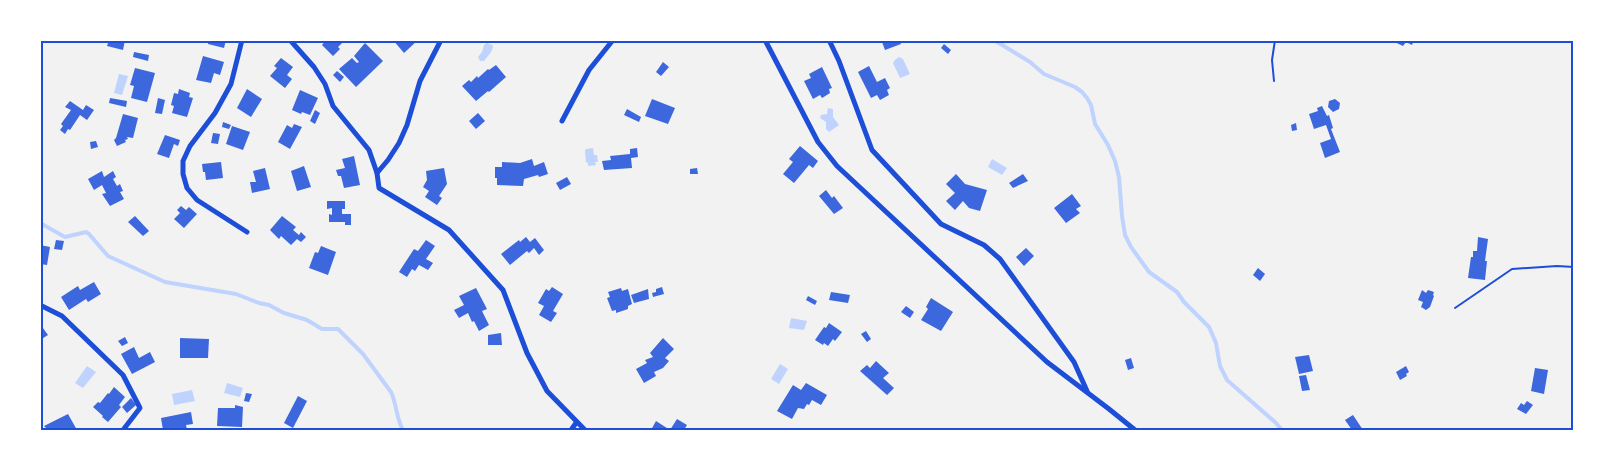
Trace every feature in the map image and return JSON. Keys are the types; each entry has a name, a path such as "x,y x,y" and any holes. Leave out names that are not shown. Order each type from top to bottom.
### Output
{"street":[{"path":"242,40 231,84 215,113 190,146 183,161 183,174 187,188 197,200 247,232"},
{"path":"290,40 314,67 325,84 333,106 369,150 379,188 450,230 503,290 527,353 547,391 585,430"},
{"path":"376,173 399,143 407,125 420,81 441,40"},
{"path":"562,121 589,70 613,40"},
{"path":"765,40 818,142 837,165 1047,362 1135,430"},
{"path":"829,40 872,150 941,224 984,245 1000,259 1074,362 1088,393"},
{"path":"40,305 62,316 123,375 140,408 123,430"},
{"path":"571,430 576,423"}],"lane":[{"path":"1274,81 1272,60 1275,40"}],"path":[{"path":"1455,308 1512,269 1574,267"}],"water":[{"path":"487,43 493,47 484,61 480,61 478,57"},
{"path":"899,57 903,59 910,74 900,78 893,63"},
{"path":"119,74 128,76 122,95 114,93"},
{"path":"828,108 833,109 833,117 839,125 829,132 826,129 826,122 820,118 821,115 827,114"},
{"path":"593,148 598,162 595,162 596,165 588,166 585,151"},
{"path":"992,159 1007,168 1002,175 988,167"},
{"path":"791,318 807,321 804,330 789,328"},
{"path":"780,364 788,369 779,384 771,379"},
{"path":"87,366 96,372 83,388 75,383"},
{"path":"227,383 243,388 240,397 224,393"},
{"path":"192,390 195,401 174,405 172,394"}],"building":[{"path":"109,40 125,40 123,50 107,46"},
{"path":"208,40 226,40 224,48 208,44"},
{"path":"326,40 345,40 333,56 322,45"},
{"path":"393,40 418,40 404,53"},
{"path":"899,40 901,44 885,50 882,42"},
{"path":"1390,40 1414,40 1412,45 1406,42 1403,46"},
{"path":"365,43 383,61 356,87 339,69 352,58 357,63 359,62 354,56"},
{"path":"944,44 951,50 948,54 941,48"},
{"path":"134,52 149,55 148,61 133,57"},
{"path":"203,56 224,62 220,75 214,73 211,83 196,80"},
{"path":"281,58 293,67 287,75 292,79 285,88 270,76 277,68 274,66"},
{"path":"663,62 669,67 661,76 656,72"},
{"path":"496,65 506,77 476,101 462,86"},
{"path":"869,66 877,82 885,78 890,88 887,90 889,95 880,100 877,95 871,98 858,72"},
{"path":"822,67 832,88 829,89 830,93 822,98 820,95 813,99 804,81 811,78 809,74"},
{"path":"135,68 155,73 147,102 131,98 134,86 130,85"},
{"path":"337,71 344,77 340,82 333,75"},
{"path":"179,89 190,93 189,97 193,98 187,117 172,113 174,93 178,94"},
{"path":"247,89 262,99 251,117 237,108"},
{"path":"300,90 318,98 310,115 292,110"},
{"path":"110,98 127,101 126,107 109,103"},
{"path":"158,98 165,100 162,114 155,113"},
{"path":"652,99 675,108 668,124 645,116"},
{"path":"1335,99 1340,103 1339,109 1333,112 1328,107 1329,101"},
{"path":"70,101 83,110 86,105 94,110 87,120 80,115 65,134 60,130 63,126 61,124 71,110 65,107"},
{"path":"1322,106 1327,116 1329,115 1333,128 1331,129 1340,152 1325,158 1320,143 1331,139 1326,125 1314,129 1309,114 1318,111 1317,108"},
{"path":"627,109 641,117 639,122 624,115"},
{"path":"315,110 320,113 315,124 310,121"},
{"path":"478,113 485,121 476,129 469,121"},
{"path":"123,114 138,118 133,138 127,137 126,142 117,146 114,140"},
{"path":"223,122 231,125 229,129 222,127"},
{"path":"1296,123 1297,130 1292,131 1291,125"},
{"path":"294,124 302,127 290,149 278,142 287,125 292,128"},
{"path":"232,126 250,132 243,150 226,144"},
{"path":"213,133 220,134 218,144 211,143"},
{"path":"165,135 180,140 178,146 174,144 169,158 157,154"},
{"path":"96,141 98,147 91,149 90,142"},
{"path":"800,146 818,161 813,168 809,165 794,183 783,174 793,162 789,159"},
{"path":"637,148 638,157 631,158 632,168 604,170 602,161 611,160 610,156 630,154 630,149"},
{"path":"354,156 360,185 344,188 341,176 338,176 336,170 345,168 342,159"},
{"path":"532,159 534,166 544,162 548,174 524,179 523,186 497,185 495,167 502,167 502,162 520,163"},
{"path":"221,162 223,178 206,180 202,164"},
{"path":"304,166 311,187 297,191 291,171"},
{"path":"265,168 270,189 252,193 250,182 256,182 253,171"},
{"path":"444,168 447,184 439,196 442,198 437,205 425,197 429,191 423,187 427,180 426,171"},
{"path":"697,168 698,174 690,174 690,169"},
{"path":"102,171 104,177 113,171 116,177 113,179 117,186 120,184 123,191 120,192 124,199 110,206 102,194 106,193 102,185 94,190 88,179"},
{"path":"956,174 965,184 987,190 980,211 969,208 963,201 955,210 946,201 955,193 946,184"},
{"path":"1023,174 1028,181 1013,188 1009,183"},
{"path":"567,177 571,184 560,190 556,183"},
{"path":"826,190 843,208 834,214 819,196"},
{"path":"1072,194 1081,206 1076,209 1080,213 1066,223 1054,208"},
{"path":"327,201 345,201 342,214 351,214 351,225 345,225 345,222 329,222 332,208 327,209"},
{"path":"181,206 186,210 189,207 197,214 184,228 174,219 180,213 177,210"},
{"path":"135,216 149,231 143,236 128,222"},
{"path":"282,216 296,227 293,230 299,235 301,232 306,237 301,242 297,239 291,245 281,236 279,239 270,230"},
{"path":"526,237 530,242 535,238 544,250 539,255 534,248 529,253 527,251 510,265 501,254"},
{"path":"1478,237 1488,239 1485,280 1468,278 1473,251 1477,251"},
{"path":"56,240 64,241 62,250 54,249"},
{"path":"426,240 435,246 426,259 433,263 428,270 419,265 415,271 412,269 407,277 399,272 414,249 418,251"},
{"path":"40,245 50,247 47,265 40,264"},
{"path":"321,246 336,252 328,275 309,268 315,252 318,253"},
{"path":"1026,248 1034,256 1024,266 1016,257"},
{"path":"1258,268 1265,274 1260,281 1253,275"},
{"path":"94,282 101,294 88,302 86,299 69,310 61,297 78,286 80,290"},
{"path":"552,287 563,294 553,311 557,313 551,322 539,315 544,306 538,303 546,289 549,291"},
{"path":"662,287 664,294 653,297 652,293"},
{"path":"476,288 487,309 482,311 489,325 479,331 468,313 459,318 454,310 464,305 459,296"},
{"path":"621,288 622,291 628,289 632,304 628,306 628,309 616,313 616,310 612,311 607,298 610,297 608,292"},
{"path":"648,289 649,299 634,303 631,295"},
{"path":"1422,290 1426,293 1428,290 1434,292 1430,307 1426,310 1421,307 1423,302 1418,300"},
{"path":"831,292 850,295 848,303 829,300"},
{"path":"808,296 817,301 815,305 806,300"},
{"path":"931,298 953,312 941,331 921,320 928,309 926,307"},
{"path":"906,306 914,312 910,318 901,312"},
{"path":"829,323 842,332 828,346 815,340"},
{"path":"40,324 48,335 40,340"},
{"path":"866,331 871,339 867,342 861,334"},
{"path":"501,333 502,345 488,345 488,335"},
{"path":"125,337 128,343 122,346 118,341"},
{"path":"180,338 209,339 208,358 180,358"},
{"path":"663,338 674,349 665,358 669,361 663,368 654,372 656,376 644,383 636,369 647,363 645,360 653,357 650,353"},
{"path":"134,347 139,358 150,352 155,362 132,374 121,354"},
{"path":"1309,355 1313,371 1299,374 1295,357"},
{"path":"1131,358 1134,368 1128,370 1125,360"},
{"path":"876,361 889,373 883,378 894,388 887,395 860,371 867,365 870,368"},
{"path":"1406,366 1409,372 1400,380 1396,372"},
{"path":"1535,368 1548,370 1544,394 1531,391"},
{"path":"1306,375 1310,390 1302,391 1299,376"},
{"path":"806,383 827,395 821,405 812,400 804,409 798,408 792,419 777,411 793,385 801,390"},
{"path":"114,387 125,397 119,405 121,407 108,422 93,407 98,402 100,403"},
{"path":"246,393 252,394 249,402 244,401"},
{"path":"298,396 307,401 293,428 284,423"},
{"path":"131,398 136,405 127,413 122,407"},
{"path":"1527,401 1533,405 1526,414 1517,409 1521,403 1524,405"},
{"path":"235,405 243,407 242,427 217,426 218,408 235,408"},
{"path":"191,412 193,424 186,425 187,430 163,430 161,418"},
{"path":"68,414 77,430 41,430 46,428 44,426"},
{"path":"1353,415 1363,430 1352,430 1345,420"},
{"path":"677,419 687,425 684,430 670,430"},
{"path":"656,421 670,430 651,430"}],"waterway":[{"path":"994,40 1030,62 1044,74 1075,87 1087,98 1095,124 1115,161 1119,177 1125,235 1131,247 1149,272 1177,292 1209,327 1216,343 1220,366 1227,380 1282,430"},
{"path":"40,223 65,237 86,232 108,256 165,282 236,294 307,320 322,329 338,329 363,354 391,392 403,430"}]}
